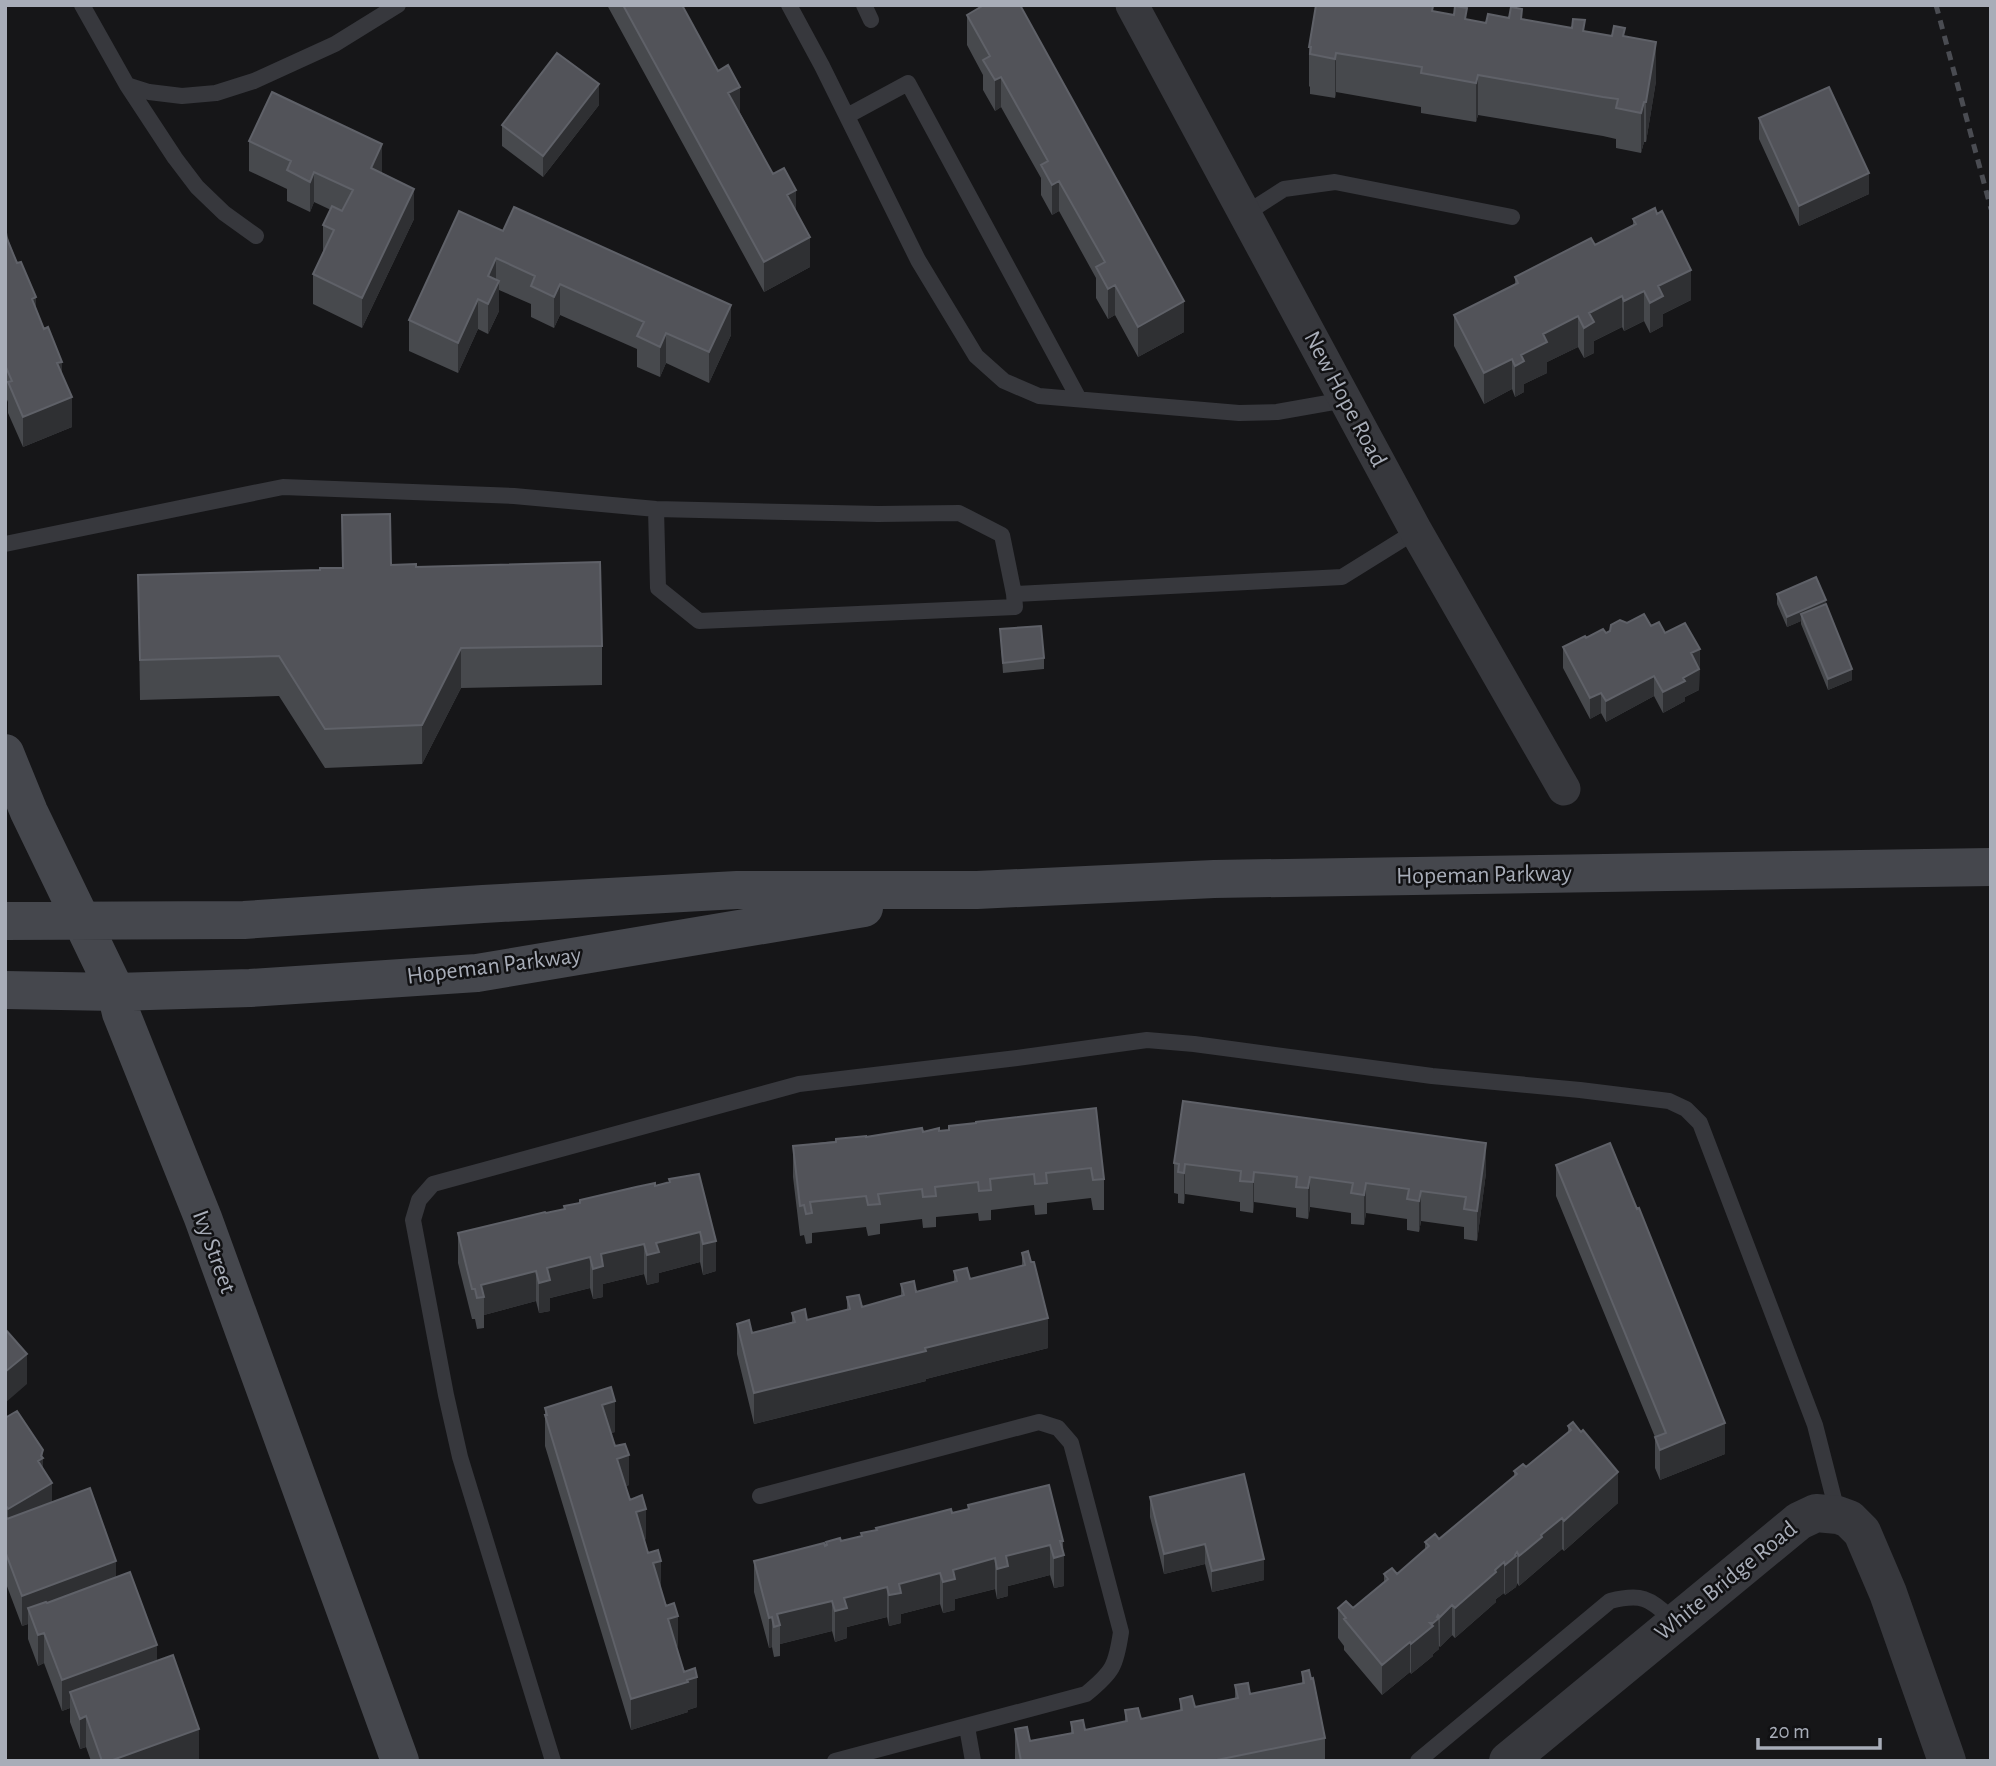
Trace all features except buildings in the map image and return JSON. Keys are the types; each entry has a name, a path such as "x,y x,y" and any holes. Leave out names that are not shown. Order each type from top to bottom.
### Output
{"main road":[{"name":"Ivy Street","path":"5,752 29,811 116,992 121,1013 203,1218 400,1761"},
{"name":"Hopeman Parkway","path":"5,920 244,920 737,890 977,890 1214,879 1991,867"},
{"name":"Hopeman Parkway","path":"5,990 116,992 250,988 477,973 977,890"}],"street":[{"name":"New Hope Road","path":"1132,5 1416,531 1564,789"},
{"name":"White Bridge Road","path":"1508,1761 1799,1521 1816,1513 1838,1515"},
{"path":"1838,1515 1849,1519 1862,1532 1888,1593 1947,1761"}],"lane":[{"path":"82,5 127,85 175,158 197,187 223,212 256,236"},
{"path":"127,85 149,92 183,96 216,93 254,81 335,44 398,5"},
{"path":"789,5 918,260 976,356 1004,381 1040,396 1240,413 1277,412 1345,400"},
{"path":"847,116 908,83 1079,399"},
{"path":"1245,214 1284,189 1335,183 1512,218"},
{"path":"5,544 283,487 514,496 656,509 959,513 1002,535 1015,607 699,621 658,588 656,509"},
{"path":"1014,594 1342,577 1416,531"},
{"path":"553,1761 460,1457 413,1220 419,1200 433,1184 799,1084 1147,1040 1432,1076 1669,1101 1686,1109 1700,1123 1815,1425 1838,1515"},
{"path":"760,1496 1040,1422 1058,1429 1071,1443 1121,1632 1117,1659 1107,1677 1086,1694 835,1761"},
{"path":"1418,1761 1610,1601 1629,1596 1648,1599 1676,1622"},
{"path":"968,1727 973,1761"}],"railway":[{"path":"1936,5 1991,209"}]}
